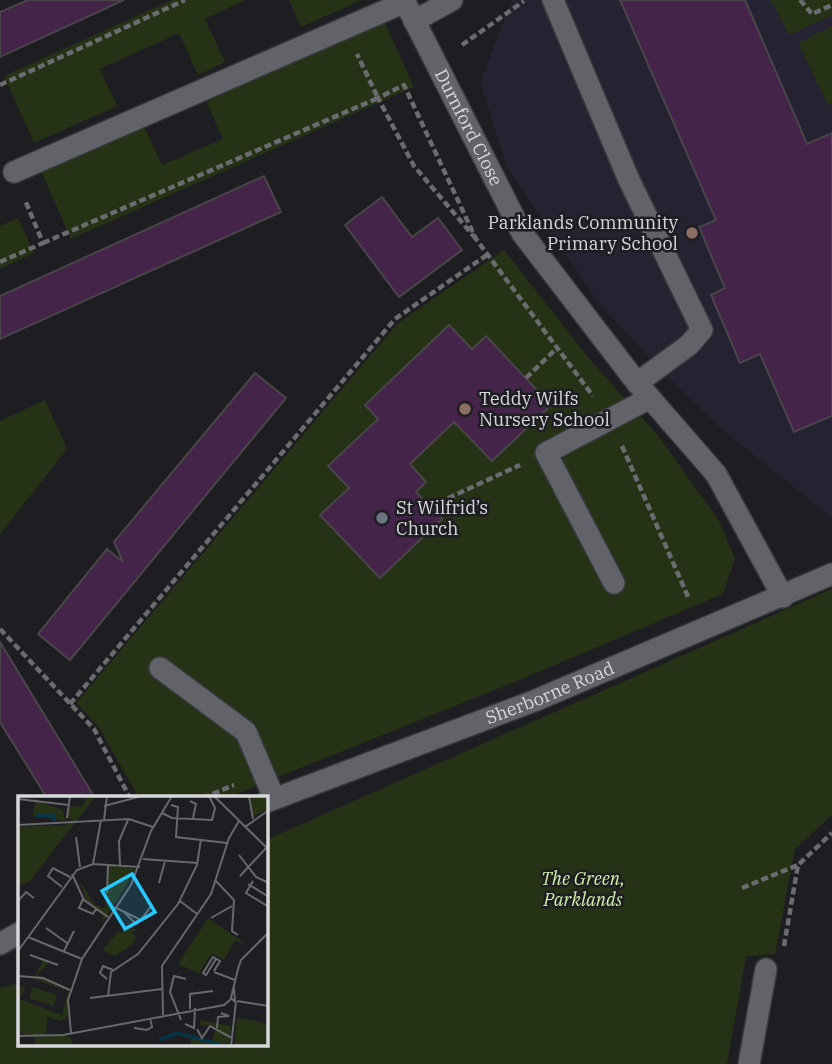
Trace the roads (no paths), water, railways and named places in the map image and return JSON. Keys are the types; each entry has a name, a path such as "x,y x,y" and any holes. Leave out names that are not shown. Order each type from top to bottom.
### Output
{"street":[{"path":"13,173 405,2 414,20 453,0"},
{"path":"553,0 629,180 702,330 644,391 610,419 546,453 614,583"},
{"name":"Durnford Close","path":"414,20 522,233 644,391 716,474 783,597"},
{"name":"Sherborne Road","path":"270,800 534,701 832,574"},
{"path":"160,668 246,732 270,800"},
{"path":"0,944 18,934"},
{"path":"749,1064 766,969"}],"place":[{"name":"Parklands Community Primary School","path":"692,233"},
{"name":"Teddy Wilfs Nursery School","path":"465,409"},
{"name":"St Wilfrid’s Church","path":"382,518"}],"park label":[{"name":"The Green, Parklands","path":"583,889"}]}
